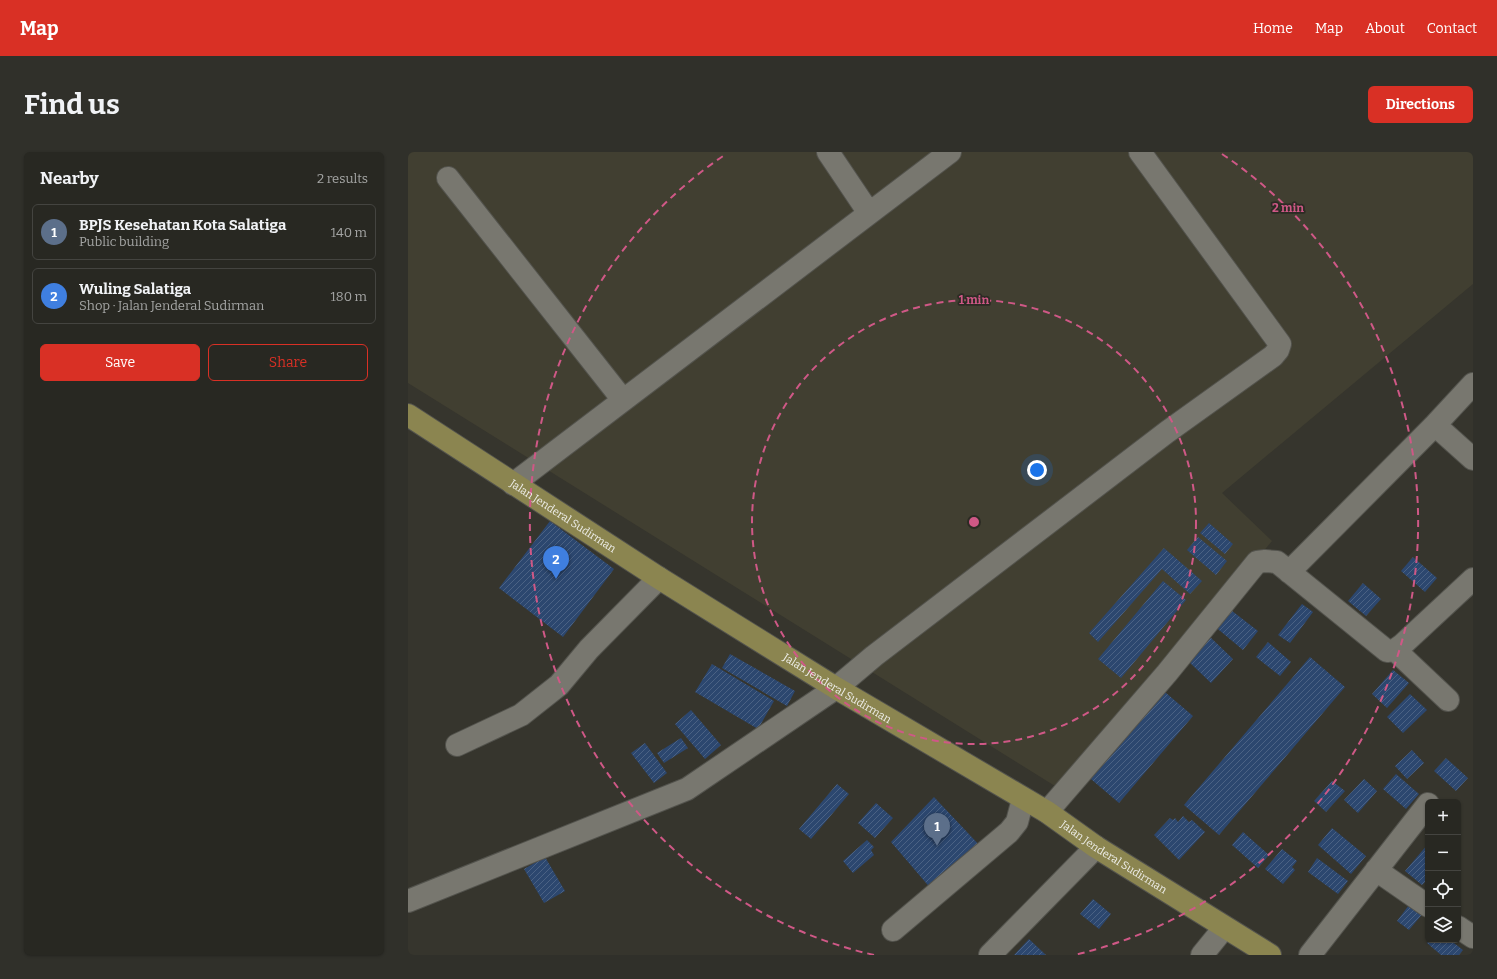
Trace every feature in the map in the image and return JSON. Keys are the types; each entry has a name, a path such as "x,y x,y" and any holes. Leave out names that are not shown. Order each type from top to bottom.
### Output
{"main road":[{"name":"Jalan Jenderal Sudirman","path":"408,415 659,578 836,688 1047,812 1096,847 1224,928 1270,955"}],"street":[{"path":"828,152 869,213"},
{"path":"513,484 950,152"},
{"path":"408,901 687,789 836,688 905,632 1167,432 1273,356 1278,350 1280,344 1140,152"},
{"path":"448,178 623,400"},
{"path":"1289,572 1435,425 1473,384"},
{"path":"1435,425 1473,459"},
{"path":"1047,812 1167,673 1257,562 1265,560 1277,562 1387,651 1395,650 1402,645 1473,579"},
{"path":"457,745 521,715 558,686 589,649 659,578"},
{"path":"1395,650 1448,700"},
{"path":"893,930 1009,832 1017,822 1023,799"},
{"path":"1310,955 1425,808"},
{"path":"990,955 1096,847"},
{"path":"1376,870 1425,904"},
{"path":"1202,955 1224,928"},
{"path":"1461,929 1473,937"}],"shaded area":[{"path":"408,152 1473,152 1473,284 1222,493 1272,541 1063,791 408,383"}],"building":[{"path":"550,521 614,569 563,637 499,588"},
{"path":"1209,523 1233,544 1225,554 1200,533"},
{"path":"1198,537 1227,561 1216,575 1187,550"},
{"path":"1164,548 1202,581 1190,594 1162,569 1098,642 1089,633"},
{"path":"1413,557 1437,578 1425,592 1401,571"},
{"path":"1163,581 1186,600 1121,678 1098,659"},
{"path":"1363,583 1381,599 1366,616 1348,601"},
{"path":"1302,604 1313,612 1290,643 1278,635"},
{"path":"1227,607 1258,631 1243,650 1213,625"},
{"path":"1210,637 1233,659 1211,683 1188,661"},
{"path":"1268,642 1291,662 1280,676 1256,657"},
{"path":"730,654 795,691 787,706 722,668"},
{"path":"1310,657 1345,687 1219,835 1184,805"},
{"path":"712,664 774,701 758,729 695,692"},
{"path":"1393,670 1409,683 1387,708 1372,694"},
{"path":"1159,687 1193,716 1119,803 1085,774"},
{"path":"1410,694 1427,710 1403,733 1387,717"},
{"path":"691,710 721,745 705,759 675,724"},
{"path":"681,738 688,748 664,763 657,753"},
{"path":"645,743 667,773 654,783 631,753"},
{"path":"1412,750 1424,763 1407,779 1395,766"},
{"path":"1446,758 1468,778 1456,791 1434,771"},
{"path":"1396,774 1419,794 1406,809 1383,789"},
{"path":"1364,779 1377,791 1358,813 1344,800"},
{"path":"1332,781 1345,791 1326,812 1314,801"},
{"path":"837,784 849,794 811,839 799,829"},
{"path":"934,797 983,849 932,890 891,842"},
{"path":"876,803 893,818 875,838 858,823"},
{"path":"1183,816 1189,822 1192,820 1205,832 1179,860 1154,835 1170,818 1173,820 1175,818 1178,822"},
{"path":"1332,828 1366,856 1351,874 1318,845"},
{"path":"1243,832 1269,855 1258,868 1232,845"},
{"path":"867,840 874,847 871,850 874,855 853,873 843,861"},
{"path":"1425,848 1425,882 1422,885 1405,871"},
{"path":"1282,849 1297,861 1292,867 1295,870 1283,884 1265,869"},
{"path":"545,857 565,891 544,903 524,869"},
{"path":"1317,858 1348,881 1338,894 1308,872"},
{"path":"1093,899 1111,914 1099,929 1080,914"},
{"path":"1412,901 1425,911 1409,930 1397,921"},
{"path":"1029,939 1046,955 1014,955"},
{"path":"1427,943 1454,943 1463,950 1459,955 1441,955"}],"place":[{"name":"Wuling Salatiga","path":"556,579"},
{"name":"BPJS Kesehatan Kota Salatiga","path":"937,846"}]}
